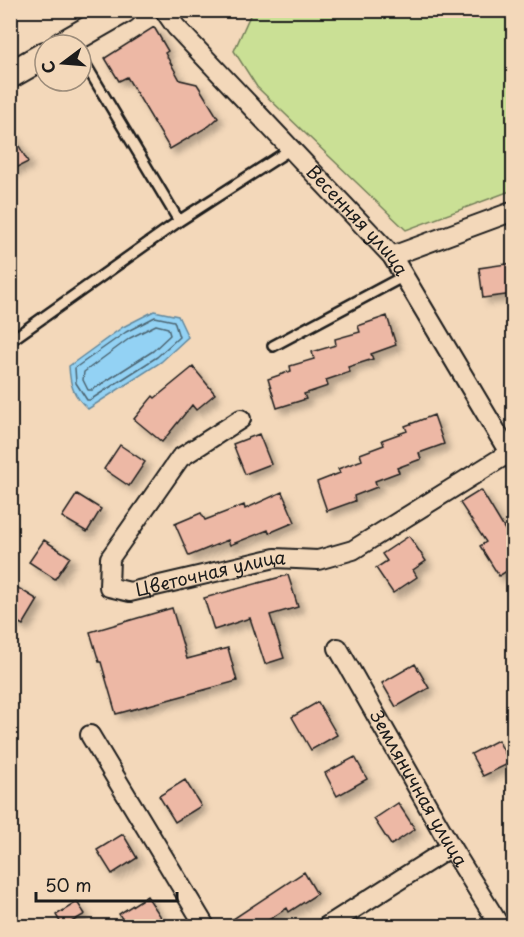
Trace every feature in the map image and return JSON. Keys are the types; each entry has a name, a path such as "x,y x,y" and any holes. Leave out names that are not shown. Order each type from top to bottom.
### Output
{"street":[{"path":"91,33 123,10"},
{"name":"Весенняя улица","path":"164,10 176,27 392,256 511,457"},
{"path":"10,75 33,62"},
{"path":"392,256 513,211"},
{"name":"Цветочная улица","path":"241,418 180,458 110,558 109,587 130,592 275,558 318,560 352,550 511,457"},
{"name":"Земляничная улица","path":"338,648 451,847 500,927"},
{"path":"90,735 205,927"},
{"path":"327,927 451,847"}],"lane":[{"path":"93,81 179,221"},
{"path":"10,341 179,221 291,149"},
{"path":"273,346 404,276"}],"green space":[{"path":"252,11 513,11 513,190 406,230 257,87 234,51"}],"water":[{"path":"154,311 178,316 188,337 161,362 88,409 73,390 69,366 123,327"}],"building":[{"path":"154,27 168,51 165,53 180,80 197,84 218,118 209,126 170,149 127,77 119,81 105,58"},
{"path":"10,130 28,162 10,171"},
{"path":"513,263 513,294 483,298 479,268"},
{"path":"387,316 396,345 371,354 373,359 348,367 350,372 326,380 328,386 304,394 306,399 277,408 268,379 291,371 290,366 314,359 312,352 336,345 335,339 360,332 358,326"},
{"path":"193,367 215,394 196,410 192,405 162,442 134,419 153,396 155,398"},
{"path":"434,415 444,444 419,453 421,459 397,468 399,472 375,481 377,487 354,496 355,501 327,511 317,482 340,473 338,469 362,460 360,454 384,445 382,440 407,431 405,426"},
{"path":"259,434 271,464 245,474 233,444"},
{"path":"120,445 145,462 129,486 104,469"},
{"path":"481,490 513,543 513,567 499,576 480,546 486,542 460,503"},
{"path":"282,492 295,522 230,545 228,540 189,556 175,524 201,513 205,520 244,505 245,509"},
{"path":"77,494 101,509 87,532 62,517"},
{"path":"409,536 426,561 413,570 417,577 393,593 376,568 387,561 382,554"},
{"path":"44,540 70,557 55,579 29,562"},
{"path":"288,575 298,607 270,615 284,658 265,664 250,618 214,630 204,598"},
{"path":"10,583 38,600 23,625 10,618"},
{"path":"172,608 187,659 228,648 237,681 116,714 90,632"},
{"path":"415,664 429,688 396,707 382,683"},
{"path":"318,702 337,735 311,750 292,717"},
{"path":"498,740 510,763 483,776 471,754"},
{"path":"355,757 367,779 337,796 325,773"},
{"path":"185,780 201,806 175,822 159,796"},
{"path":"398,803 415,829 391,845 374,819"},
{"path":"123,834 137,858 112,874 97,850"},
{"path":"304,872 317,894 289,912 287,908 258,927 221,927"},
{"path":"147,896 161,917 145,927 127,927 119,914"},
{"path":"77,902 85,914 63,927 56,915"}]}
